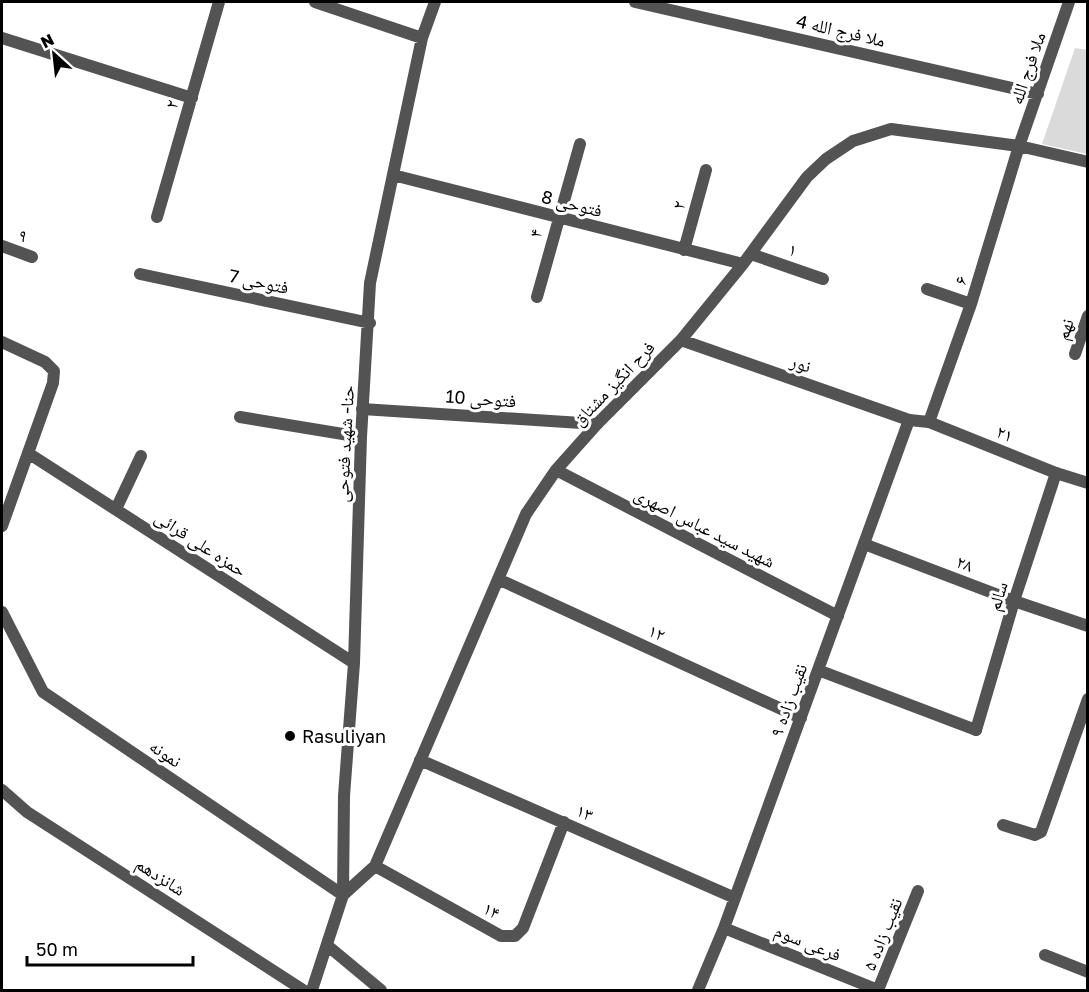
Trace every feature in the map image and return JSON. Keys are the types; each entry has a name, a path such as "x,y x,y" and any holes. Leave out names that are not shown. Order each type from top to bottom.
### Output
{"street":[{"name":"۲","path":"157,217 219,2"},
{"path":"315,2 422,38"},
{"name":"حنا- شهید فتوحی","path":"312,990 343,895 344,796 354,663 362,409 370,324 370,283 422,38 435,2"},
{"name":"4 ملا فرج الله","path":"635,2 1038,94"},
{"name":"ملا فرج الله","path":"1018,146 1069,2"},
{"path":"2,38 192,98"},
{"name":"فرح انگیز مشتاق","path":"343,895 375,867 521,524 556,470 597,424 681,340 751,254 807,177 826,159 853,141 891,129 1018,146 1088,162"},
{"name":"۴","path":"537,297 580,144"},
{"name":"۶","path":"929,422 971,304 1018,146"},
{"name":"۲","path":"684,250 706,170"},
{"name":"فتوحی 8","path":"393,175 743,264"},
{"name":"۹","path":"2,246 32,257"},
{"name":"۱","path":"751,254 823,279"},
{"name":"فتوحی 7","path":"140,274 370,324"},
{"path":"927,289 971,304"},
{"name":"نهم","path":"1075,354 1088,316"},
{"name":"نور","path":"681,340 909,420"},
{"path":"2,342 45,362 54,371 53,383 2,526"},
{"name":"فتوحی 10","path":"362,409 597,424"},
{"path":"240,417 361,437"},
{"name":"۲۱","path":"909,420 929,422 1056,473 1088,483"},
{"name":"نقیب زاده ۹","path":"698,990 724,928 909,420"},
{"name":"حمزه علی قرائی","path":"28,453 354,663"},
{"path":"116,509 141,456"},
{"name":"شهید سید عباس اصهری","path":"556,470 838,616"},
{"name":"سالم","path":"818,670 976,730 1014,601 1056,473"},
{"name":"۲۸","path":"864,544 1014,601 1088,626"},
{"name":"۱۲","path":"498,579 801,718"},
{"name":"نمونه","path":"2,612 43,692 343,895"},
{"path":"1003,825 1035,834 1041,832 1088,699"},
{"name":"۱۳","path":"420,760 735,898"},
{"name":"شانزدهم","path":"2,790 27,812 303,990"},
{"name":"۱۴","path":"375,867 501,936 515,936 523,928 564,822"},
{"name":"نقیب زاده ۵","path":"878,990 918,891"},
{"name":"فرعی سوم","path":"724,928 878,990"},
{"path":"328,946 381,990"},
{"path":"1045,955 1088,972"}],"shaded area":[{"path":"1075,48 1087,50 1087,154 1042,144"}],"place":[{"name":"Rasuliyan","path":"290,736"}]}
